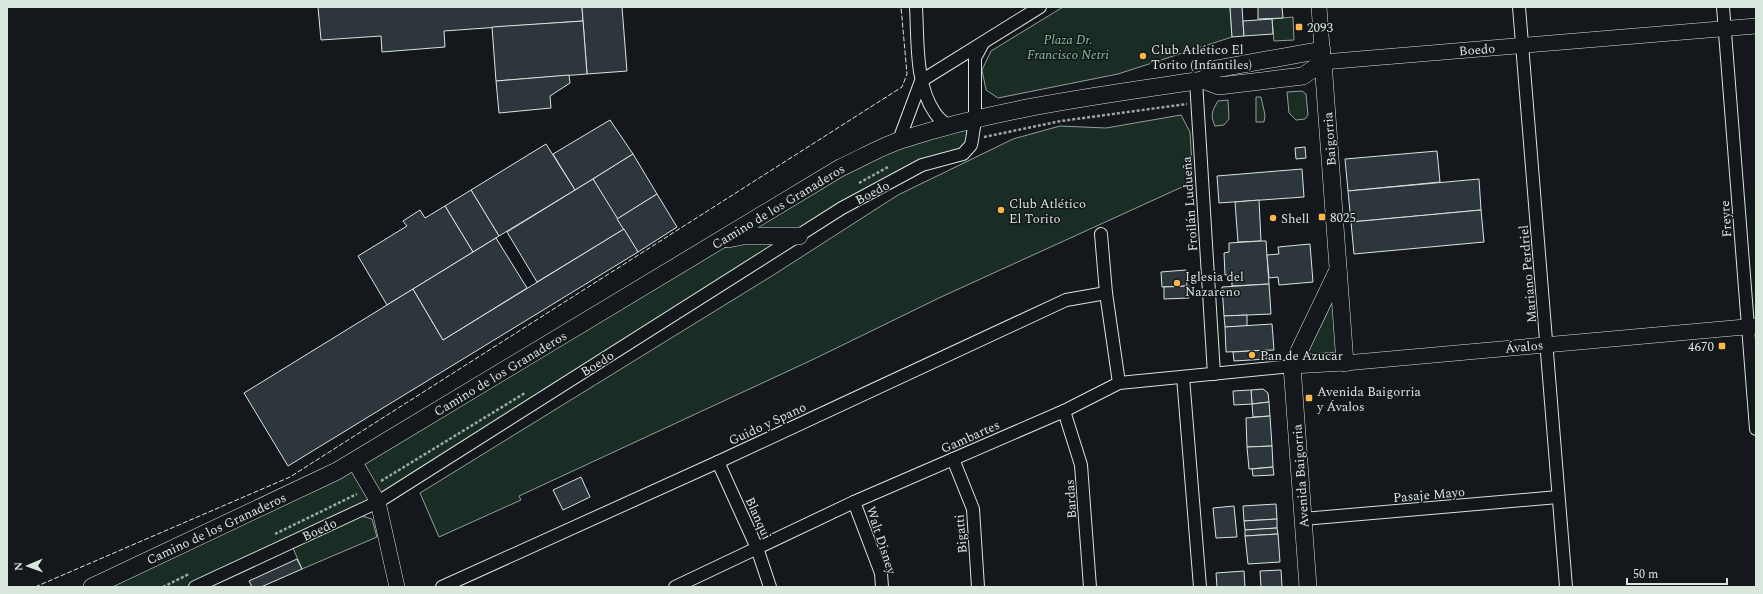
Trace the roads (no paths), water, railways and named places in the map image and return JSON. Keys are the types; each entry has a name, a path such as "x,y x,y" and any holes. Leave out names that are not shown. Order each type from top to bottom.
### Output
{"main road":[{"name":"Boedo","path":"948,126 1042,105 1199,80 1216,70 1322,56"},
{"name":"Baigorria","path":"1322,56 1346,363"},
{"name":"Camino de los Granaderos","path":"92,587 337,471 840,168 899,140 948,126"},
{"path":"720,241 743,236 799,236"},
{"name":"Baigorria","path":"1292,366 1338,270"},
{"name":"Avenida Baigorria","path":"1292,366 1308,587"}],"street":[{"path":"916,7 921,81 927,99 935,113 948,126"},
{"path":"899,140 921,81 982,45 1040,7"},
{"name":"Baigorria","path":"1318,7 1322,56"},
{"name":"Mariano Perdriel","path":"1519,7 1566,587"},
{"name":"Freyre","path":"1723,7 1752,327 1756,429"},
{"name":"Boedo","path":"1322,56 1522,46 1756,26"},
{"name":"Boedo","path":"195,587 378,502 842,208 922,164 963,154 971,145 975,120 975,58 982,45"},
{"name":"Froilán Ludueña","path":"1199,80 1214,374"},
{"path":"1101,234 1106,293 1119,384"},
{"name":"Guido y Spano","path":"442,587 718,462 1066,300 1106,293"},
{"name":"Ávalos","path":"1292,366 1346,363 1546,344 1752,327"},
{"name":"Gambartes","path":"675,587 854,502 1064,410 1119,384 1292,366"},
{"path":"1183,377 1200,587"},
{"name":"Bardas","path":"1064,410 1081,464 1090,587"},
{"name":"Bigatti","path":"953,459 973,509 978,587"},
{"path":"354,461 378,502 397,587"},
{"name":"Blanqui","path":"718,462 757,548 770,587"},
{"name":"Pasaje Mayo","path":"1303,519 1558,497"},
{"name":"Walt Disney","path":"854,502 881,573 882,587"}],"place":[{"name":"2093","path":"1299,27"},
{"name":"Club Atlético El Torito (Infantiles)","path":"1143,56"},
{"name":"Club Atlético El Torito","path":"1001,210"},
{"name":"8025","path":"1322,217"},
{"name":"Shell","path":"1273,218"},
{"name":"Iglesia del Nazareno","path":"1177,283"},
{"name":"4670","path":"1722,346"},
{"name":"Pan de Azucar","path":"1252,355"},
{"name":"Avenida Baigorria y Ávalos","path":"1309,398"}],"park label":[{"name":"Plaza Dr. Francisco Netri","path":"1068,46"}]}
